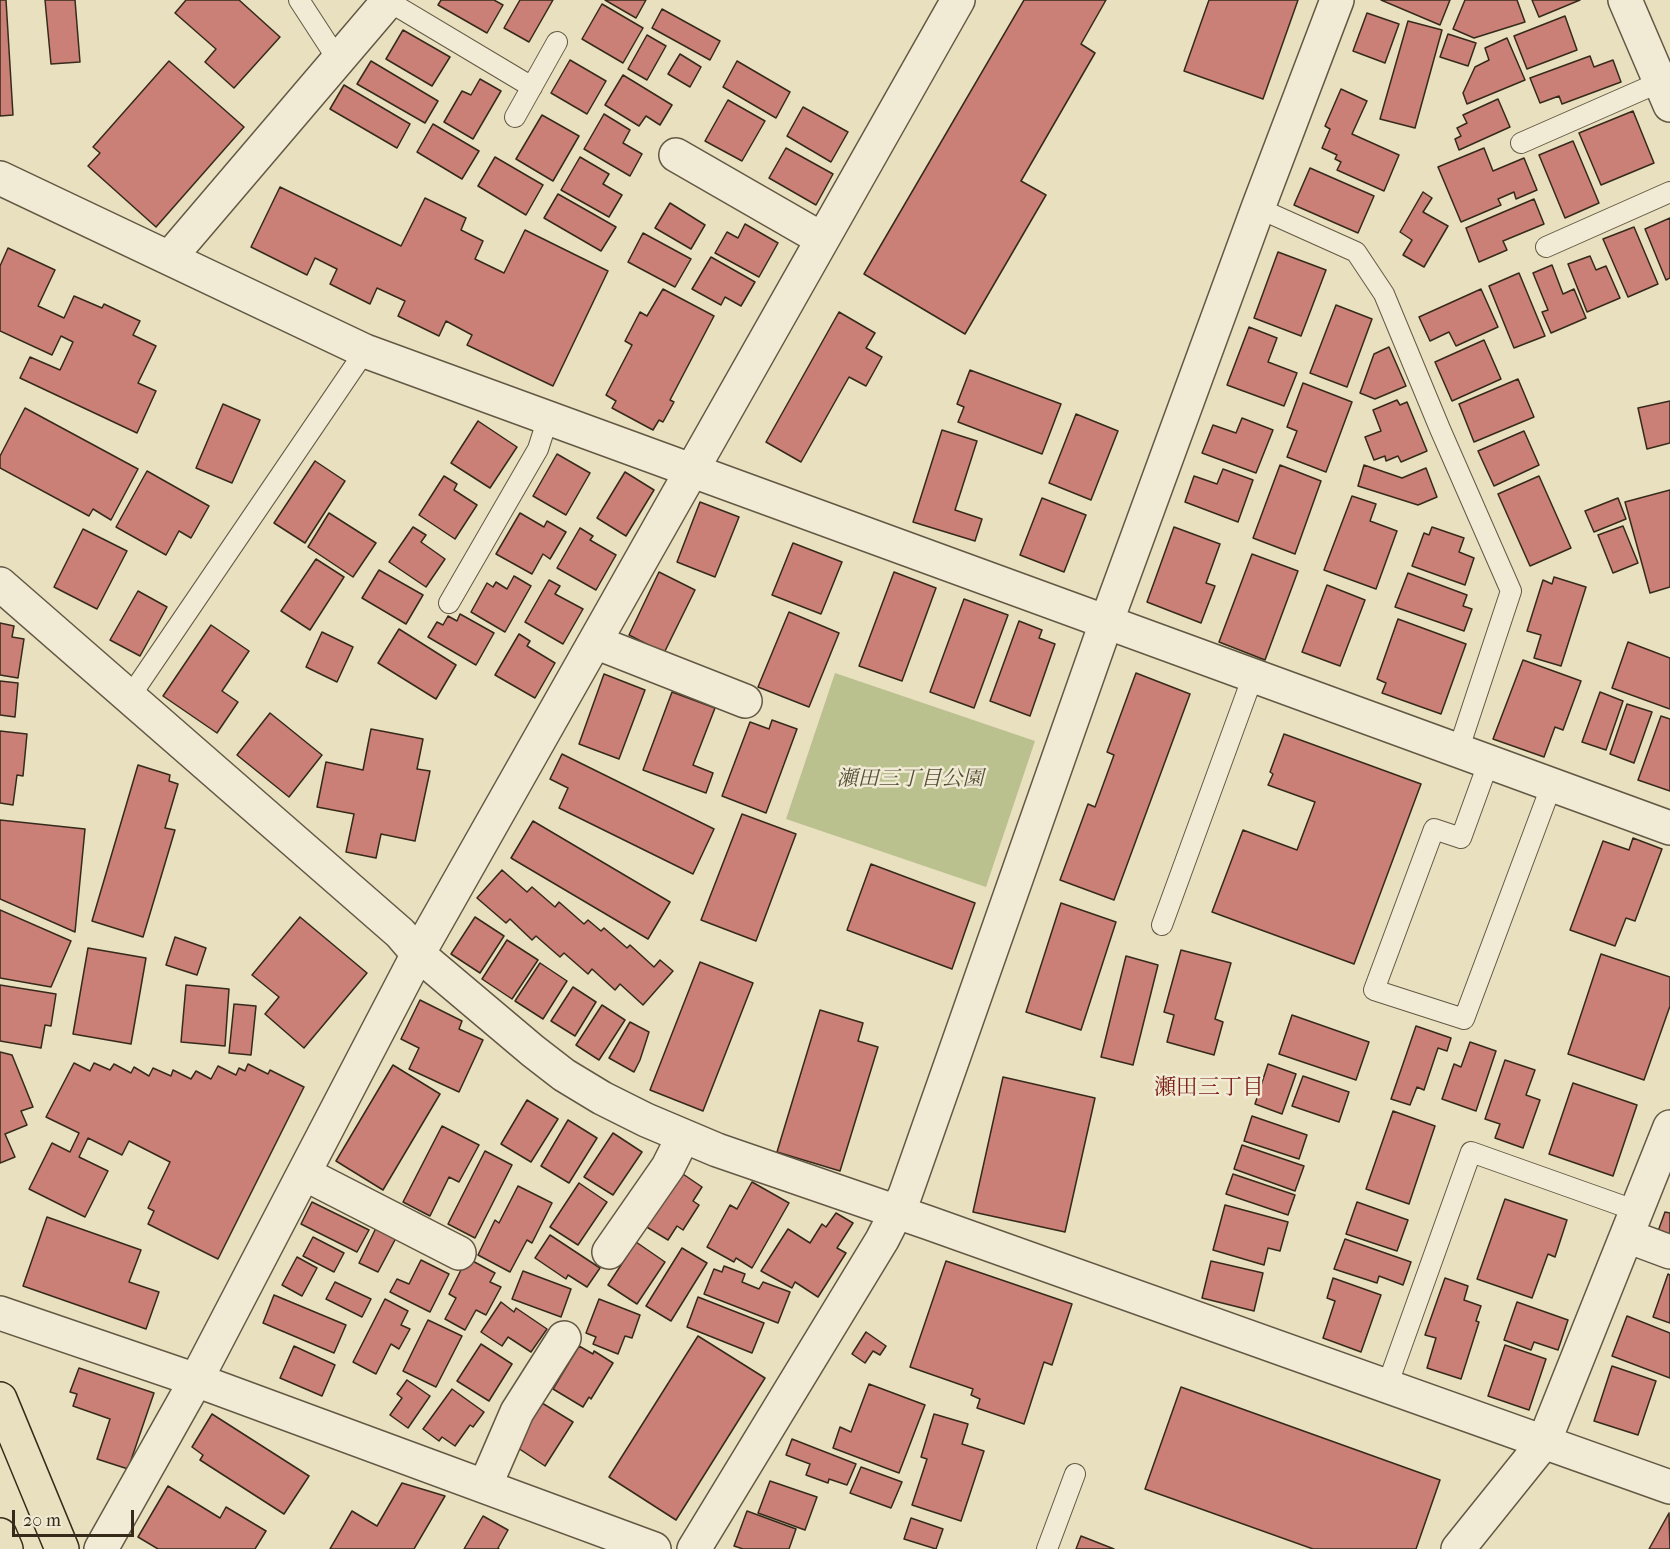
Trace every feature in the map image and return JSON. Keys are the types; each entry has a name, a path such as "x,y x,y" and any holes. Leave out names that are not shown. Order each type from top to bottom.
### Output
{"highway":[{"path":"0,1399 62,1549"}],"street":[{"path":"170,257 388,0"},
{"path":"100,1549 196,1380 418,954 958,0"},
{"path":"694,1549 898,1212 1106,623 1337,0"},
{"path":"1633,3 1665,93"},
{"path":"676,155 822,239"},
{"path":"0,178 365,351 1670,828"},
{"path":"0,584 400,933 418,954 564,1075 602,1098 683,1137 770,1169 898,1212 1670,1487"},
{"path":"595,642 745,701"},
{"path":"1458,1549 1544,1442 1670,1127"},
{"path":"609,1252 668,1167 683,1137"},
{"path":"305,1174 459,1253"},
{"path":"1632,1224 1670,1252"},
{"path":"0,1313 196,1380 654,1549"},
{"path":"484,1486 517,1412 564,1338"}],"lane":[{"path":"299,0 338,60"},
{"path":"388,0 532,87"},
{"path":"515,117 557,42"},
{"path":"1521,143 1665,93"},
{"path":"1546,247 1670,192"},
{"path":"1258,208 1356,252 1379,286 1511,591 1458,751"},
{"path":"129,698 365,351"},
{"path":"449,603 538,449 548,418"},
{"path":"1162,925 1253,676"},
{"path":"1489,761 1461,838 1434,829 1374,990 1464,1019 1552,784"},
{"path":"1388,1386 1471,1152 1632,1224"},
{"path":"1047,1549 1075,1474"}],"green space":[{"name":"瀬田三丁目公園","path":"835,673 1035,741 986,887 786,819"}],"building":[{"path":"0,0 6,0 13,115 0,116"},
{"path":"45,0 75,0 80,62 51,64"},
{"path":"186,0 239,0 280,37 234,88 205,62 216,49 175,13"},
{"path":"441,0 494,0 503,5 487,33 438,5"},
{"path":"520,0 553,0 529,42 504,28"},
{"path":"605,0 646,0 636,18"},
{"path":"1024,0 1106,0 1081,44 1095,53 1021,181 1046,195 965,334 864,274"},
{"path":"1209,0 1298,0 1263,99 1184,71"},
{"path":"1381,0 1450,0 1440,25"},
{"path":"1465,0 1517,0 1525,22 1474,38 1453,29"},
{"path":"1532,0 1580,0 1539,17"},
{"path":"602,4 643,28 623,63 582,39"},
{"path":"662,9 720,41 710,60 652,28"},
{"path":"1367,13 1399,24 1385,63 1353,51"},
{"path":"1565,16 1577,50 1527,69 1514,36"},
{"path":"1408,21 1442,30 1415,128 1380,119"},
{"path":"403,30 450,57 432,86 386,59"},
{"path":"1448,34 1476,43 1468,66 1440,57"},
{"path":"647,35 666,46 647,80 628,69"},
{"path":"1507,38 1525,80 1467,104 1463,93 1475,67 1489,60 1485,48"},
{"path":"680,54 701,67 690,87 668,74"},
{"path":"1590,56 1594,67 1613,60 1621,82 1562,104 1559,96 1540,103 1530,78"},
{"path":"570,60 606,81 587,114 551,93"},
{"path":"169,61 244,127 156,227 88,166 100,153 93,147"},
{"path":"371,61 438,101 425,123 357,84"},
{"path":"737,61 790,92 776,118 723,87"},
{"path":"623,75 672,105 660,125 646,116 639,126 605,105"},
{"path":"480,79 501,91 473,139 444,122 462,91 471,95"},
{"path":"344,85 410,124 397,148 330,109"},
{"path":"1341,89 1367,101 1352,134 1399,155 1384,191 1337,170 1341,162 1335,159 1337,155 1322,148 1330,129 1325,126"},
{"path":"1498,99 1510,127 1459,150 1455,139 1461,136 1457,128 1467,123 1463,115"},
{"path":"728,100 765,121 742,161 705,141"},
{"path":"803,107 848,132 831,162 787,136"},
{"path":"1633,111 1654,163 1601,185 1579,133"},
{"path":"604,114 630,130 623,143 642,154 630,176 584,149"},
{"path":"542,115 579,136 553,181 516,159"},
{"path":"433,124 479,151 462,179 417,152"},
{"path":"1573,141 1599,203 1565,218 1539,155"},
{"path":"786,148 833,174 816,205 769,178"},
{"path":"1484,148 1493,171 1524,158 1537,190 1516,199 1514,192 1498,199 1501,205 1461,222 1438,167"},
{"path":"495,157 543,185 526,215 478,186"},
{"path":"580,157 609,174 603,184 622,195 609,217 561,190"},
{"path":"1310,168 1374,196 1358,233 1294,205"},
{"path":"280,187 401,246 425,198 466,218 461,230 483,241 475,259 504,273 525,230 608,271 553,386 467,345 472,335 446,321 439,336 398,316 405,301 377,288 370,304 330,284 337,269 315,258 307,275 251,247"},
{"path":"1423,192 1432,198 1423,212 1448,226 1424,267 1403,255 1412,240 1400,232"},
{"path":"558,194 616,227 601,251 544,218"},
{"path":"1534,199 1544,224 1503,241 1507,250 1479,262 1466,228"},
{"path":"670,203 705,225 691,249 655,228"},
{"path":"1670,218 1670,278 1666,280 1645,229"},
{"path":"745,224 778,243 759,277 715,253 727,232 738,238"},
{"path":"1634,227 1658,284 1628,297 1603,239"},
{"path":"643,233 691,259 675,287 628,262"},
{"path":"8,248 55,270 38,306 64,318 74,296 102,308 104,304 140,321 133,335 156,346 138,383 156,391 137,433 20,378 30,357 60,370 73,342 61,336 52,355 0,331 0,266"},
{"path":"1278,252 1326,270 1301,336 1254,318"},
{"path":"1590,256 1596,270 1606,266 1620,298 1587,312 1568,264"},
{"path":"711,257 755,282 741,306 725,297 721,305 692,289"},
{"path":"1552,265 1563,294 1574,289 1586,318 1551,333 1542,312 1548,310 1533,273"},
{"path":"1519,273 1545,336 1514,348 1489,286"},
{"path":"663,289 714,316 670,400 674,402 663,422 659,420 653,430 612,408 616,401 606,395 632,345 625,341 640,312 647,316"},
{"path":"1481,289 1498,327 1456,346 1449,332 1430,341 1419,317"},
{"path":"1336,305 1372,319 1347,387 1310,373"},
{"path":"839,312 875,333 866,348 882,357 866,386 849,377 801,462 766,442"},
{"path":"1249,327 1277,338 1268,362 1297,373 1284,406 1227,385"},
{"path":"1484,340 1501,379 1452,401 1435,362"},
{"path":"1389,347 1406,386 1375,399 1360,393 1374,354"},
{"path":"970,370 1061,404 1042,454 958,422 964,407 957,404"},
{"path":"1518,379 1534,417 1474,442 1459,404"},
{"path":"1303,383 1352,402 1326,472 1287,457 1297,431 1287,427"},
{"path":"1397,400 1400,405 1407,402 1427,451 1401,462 1398,456 1386,461 1385,456 1374,460 1365,437 1381,431 1373,410"},
{"path":"1670,401 1670,443 1647,449 1638,408"},
{"path":"223,404 260,420 232,483 196,468"},
{"path":"25,408 138,469 111,520 93,509 89,516 0,468 0,456"},
{"path":"1076,414 1118,431 1091,500 1049,483"},
{"path":"1242,418 1273,430 1256,473 1202,453 1213,425 1236,433"},
{"path":"478,421 517,447 490,488 451,463"},
{"path":"942,430 977,441 955,510 982,519 975,541 913,522"},
{"path":"1524,431 1539,465 1494,486 1478,451"},
{"path":"557,454 590,473 566,515 533,496"},
{"path":"315,461 345,481 305,543 274,523"},
{"path":"1280,465 1321,481 1295,554 1253,538"},
{"path":"1364,465 1402,478 1426,468 1437,497 1418,505 1358,486"},
{"path":"1223,469 1253,480 1238,522 1185,502 1194,476 1217,484"},
{"path":"147,471 209,506 191,538 179,531 166,555 116,527"},
{"path":"625,472 654,490 626,536 597,518"},
{"path":"444,476 457,484 454,490 477,505 455,539 419,515"},
{"path":"1539,476 1571,548 1530,566 1498,494"},
{"path":"1670,490 1670,587 1650,593 1625,502"},
{"path":"1352,496 1376,504 1370,521 1397,531 1376,589 1324,570"},
{"path":"1042,498 1086,515 1064,572 1020,555"},
{"path":"1618,498 1626,519 1594,532 1585,511"},
{"path":"700,502 739,517 715,577 677,562"},
{"path":"329,513 376,543 353,577 308,547"},
{"path":"520,513 544,527 547,521 566,532 550,559 543,554 532,574 496,554"},
{"path":"1623,526 1638,563 1613,573 1598,535"},
{"path":"413,527 426,535 421,542 445,559 426,587 389,562"},
{"path":"1174,527 1220,544 1206,583 1215,586 1201,623 1147,602"},
{"path":"1432,527 1464,538 1459,552 1474,558 1465,585 1412,566 1424,533 1429,535"},
{"path":"580,528 593,536 590,540 616,555 596,590 557,568"},
{"path":"83,529 127,551 97,609 54,587"},
{"path":"793,543 842,562 821,614 772,595"},
{"path":"1252,554 1298,571 1265,660 1219,642"},
{"path":"316,559 344,577 310,630 281,611"},
{"path":"379,570 423,595 406,624 362,598"},
{"path":"659,572 695,590 664,653 629,635"},
{"path":"894,572 936,588 902,681 859,666"},
{"path":"1408,573 1467,595 1463,606 1472,609 1464,631 1395,607"},
{"path":"514,576 531,586 505,632 471,612 487,583 493,587 496,582 507,589"},
{"path":"1554,577 1586,587 1561,666 1534,658 1541,635 1527,631 1543,580 1552,584"},
{"path":"549,580 560,586 555,594 583,609 563,644 525,622"},
{"path":"1327,585 1365,600 1340,666 1302,652"},
{"path":"138,591 167,607 140,656 110,640"},
{"path":"964,599 1008,615 974,708 930,692"},
{"path":"789,612 839,633 809,707 758,687"},
{"path":"460,614 494,633 476,665 428,637 437,622 443,625 448,616 457,621"},
{"path":"1398,619 1466,644 1441,714 1382,693 1386,683 1377,679"},
{"path":"1019,621 1042,630 1039,638 1055,644 1030,716 990,701"},
{"path":"0,623 14,626 12,637 24,639 18,678 0,675"},
{"path":"211,625 249,651 222,691 238,702 217,733 163,696"},
{"path":"399,629 456,665 436,699 378,663"},
{"path":"322,632 353,647 337,682 306,667"},
{"path":"519,634 530,641 527,646 555,663 535,698 495,675"},
{"path":"1628,642 1670,658 1670,709 1612,688"},
{"path":"1523,660 1581,681 1563,730 1555,727 1544,757 1493,739"},
{"path":"1136,673 1190,694 1114,900 1060,880 1088,804 1095,807 1114,755 1107,752"},
{"path":"604,674 645,690 619,759 579,744"},
{"path":"0,681 18,683 15,717 0,715"},
{"path":"672,692 715,708 693,765 713,773 706,793 643,770"},
{"path":"1600,692 1623,701 1606,750 1582,742"},
{"path":"1627,704 1652,712 1634,763 1610,754"},
{"path":"270,713 322,755 289,797 237,755"},
{"path":"1661,716 1670,719 1670,791 1638,780"},
{"path":"772,720 797,729 766,813 722,796 750,722 769,729"},
{"path":"371,729 423,739 417,769 430,771 415,841 381,834 376,858 346,852 354,814 317,807 326,762 363,770"},
{"path":"0,731 27,734 23,776 17,775 13,805 0,803"},
{"path":"1284,734 1421,784 1354,964 1212,912 1243,830 1297,850 1315,802 1268,785 1273,774 1270,772"},
{"path":"562,754 714,829 693,874 559,808 568,788 550,779"},
{"path":"138,765 170,775 169,781 178,784 165,828 175,830 143,937 92,921"},
{"path":"742,814 796,834 756,941 701,920"},
{"path":"0,820 85,829 75,932 0,899"},
{"path":"533,821 670,902 648,939 511,858"},
{"path":"1633,838 1662,849 1635,921 1626,918 1615,946 1570,930 1603,841 1629,850"},
{"path":"871,864 975,903 952,969 847,930"},
{"path":"502,870 527,892 532,887 555,907 559,902 584,924 588,920 601,931 604,928 627,948 630,945 654,967 660,960 673,971 643,1005 620,984 615,990 592,969 588,974 564,953 560,957 536,936 532,940 510,919 506,923 477,898"},
{"path":"1061,903 1116,922 1081,1030 1026,1012"},
{"path":"0,910 71,941 51,987 0,978"},
{"path":"300,917 367,973 304,1048 265,1014 279,997 252,975"},
{"path":"475,917 504,936 480,973 451,954"},
{"path":"175,937 206,948 197,975 166,965"},
{"path":"507,940 538,960 512,999 482,979"},
{"path":"88,948 146,958 131,1044 73,1034"},
{"path":"1181,950 1231,963 1215,1019 1223,1022 1214,1055 1167,1042 1174,1015 1164,1012"},
{"path":"1601,954 1670,977 1670,1006 1644,1080 1568,1054"},
{"path":"1126,956 1158,965 1133,1065 1101,1057"},
{"path":"700,962 753,983 703,1111 650,1090"},
{"path":"540,963 567,981 543,1019 515,1001"},
{"path":"0,985 56,994 51,1026 45,1025 41,1048 0,1041"},
{"path":"186,985 229,989 225,1046 181,1042"},
{"path":"573,987 596,1002 575,1036 551,1021"},
{"path":"420,1000 462,1021 459,1029 483,1040 459,1092 409,1069 419,1048 401,1039"},
{"path":"234,1004 256,1006 251,1055 229,1053"},
{"path":"602,1005 625,1020 599,1060 576,1045"},
{"path":"820,1010 863,1023 858,1041 878,1047 840,1171 777,1152"},
{"path":"1292,1015 1369,1042 1356,1080 1279,1054"},
{"path":"630,1022 649,1032 634,1072 609,1058"},
{"path":"1416,1026 1451,1038 1447,1051 1438,1048 1424,1090 1417,1087 1410,1105 1391,1099"},
{"path":"1470,1042 1496,1051 1476,1111 1442,1099 1454,1064 1461,1067"},
{"path":"0,1052 12,1055 33,1107 21,1111 27,1125 5,1134 15,1157 0,1163"},
{"path":"1505,1060 1535,1070 1526,1095 1540,1100 1523,1148 1495,1138 1500,1124 1485,1119"},
{"path":"74,1063 90,1071 94,1063 110,1070 114,1064 131,1073 134,1067 149,1076 153,1068 171,1076 173,1070 191,1079 196,1071 211,1079 218,1066 236,1075 239,1068 245,1071 248,1064 268,1074 270,1070 304,1087 218,1259 148,1224 154,1211 148,1208 170,1162 129,1141 122,1155 88,1138 79,1157 108,1171 85,1217 29,1189 52,1143 70,1152 79,1133 46,1117"},
{"path":"1268,1064 1296,1074 1282,1114 1255,1104"},
{"path":"393,1065 440,1094 383,1190 336,1161"},
{"path":"1303,1076 1349,1092 1339,1122 1292,1106"},
{"path":"1003,1077 1095,1098 1065,1232 973,1212"},
{"path":"1573,1083 1637,1105 1613,1176 1549,1154"},
{"path":"527,1100 558,1119 531,1162 501,1144"},
{"path":"1393,1111 1435,1126 1409,1204 1366,1189"},
{"path":"1252,1116 1307,1135 1299,1159 1244,1141"},
{"path":"568,1120 597,1138 569,1183 541,1166"},
{"path":"442,1126 479,1145 459,1182 449,1177 430,1216 403,1202"},
{"path":"613,1133 642,1152 613,1195 584,1177"},
{"path":"1242,1145 1304,1166 1295,1191 1234,1169"},
{"path":"485,1151 512,1165 475,1238 448,1224"},
{"path":"680,1172 702,1187 693,1201 699,1205 683,1230 677,1226 668,1240 645,1226"},
{"path":"1233,1174 1295,1195 1288,1215 1226,1194"},
{"path":"752,1182 789,1203 752,1268 736,1258 734,1262 707,1247 730,1205 737,1209"},
{"path":"579,1183 607,1202 578,1245 550,1227"},
{"path":"518,1186 552,1203 532,1243 527,1240 510,1272 478,1255 495,1220 499,1223"},
{"path":"1505,1199 1567,1220 1555,1257 1548,1254 1532,1298 1477,1279"},
{"path":"312,1202 369,1230 357,1252 301,1224"},
{"path":"1357,1202 1408,1220 1397,1251 1346,1234"},
{"path":"1225,1205 1288,1222 1280,1251 1268,1248 1264,1265 1213,1250"},
{"path":"1665,1212 1670,1213 1670,1239 1657,1234"},
{"path":"836,1213 853,1223 837,1248 846,1253 818,1297 795,1282 792,1288 761,1271 788,1229 810,1243 822,1224 826,1227"},
{"path":"47,1217 141,1250 129,1282 159,1292 146,1329 23,1286"},
{"path":"376,1228 396,1238 378,1272 359,1263"},
{"path":"550,1235 600,1268 587,1287 568,1275 566,1279 535,1258"},
{"path":"313,1237 344,1253 334,1272 303,1256"},
{"path":"1345,1239 1411,1262 1403,1285 1379,1276 1377,1283 1334,1269"},
{"path":"636,1242 665,1262 637,1304 608,1285"},
{"path":"682,1248 707,1263 671,1321 646,1306"},
{"path":"297,1257 317,1268 302,1296 282,1285"},
{"path":"467,1258 495,1273 490,1282 501,1287 486,1315 476,1310 465,1330 445,1319 456,1298 449,1294"},
{"path":"421,1260 449,1274 430,1312 390,1292 397,1279 409,1284"},
{"path":"946,1261 1072,1304 1052,1365 1044,1362 1024,1424 977,1408 980,1399 971,1395 973,1389 910,1367"},
{"path":"1211,1261 1263,1273 1254,1311 1202,1298"},
{"path":"724,1266 745,1274 742,1282 759,1289 763,1282 790,1292 778,1323 704,1294 714,1269 722,1272"},
{"path":"523,1271 571,1289 561,1317 512,1299"},
{"path":"1668,1274 1670,1275 1670,1323 1653,1317"},
{"path":"1333,1278 1381,1295 1361,1352 1323,1338 1335,1301 1327,1298"},
{"path":"1445,1278 1468,1286 1464,1300 1481,1306 1476,1321 1479,1322 1461,1379 1427,1368 1436,1338 1425,1335"},
{"path":"335,1282 371,1299 362,1317 326,1299"},
{"path":"274,1295 346,1325 334,1353 263,1323"},
{"path":"698,1297 764,1323 752,1353 687,1327"},
{"path":"385,1299 408,1311 401,1325 410,1329 399,1349 391,1344 376,1374 353,1362"},
{"path":"599,1299 640,1315 632,1338 625,1336 618,1354 593,1344 596,1337 586,1333"},
{"path":"501,1302 514,1312 516,1308 547,1329 531,1352 508,1337 502,1346 481,1332"},
{"path":"1517,1302 1568,1320 1558,1350 1534,1342 1531,1350 1504,1340"},
{"path":"1627,1316 1670,1333 1670,1378 1612,1356"},
{"path":"428,1320 462,1336 436,1387 403,1371"},
{"path":"866,1332 886,1346 880,1355 873,1351 865,1363 852,1354"},
{"path":"698,1336 765,1378 676,1520 609,1477"},
{"path":"481,1344 512,1364 489,1401 457,1381"},
{"path":"1505,1345 1546,1359 1529,1410 1488,1396"},
{"path":"294,1346 335,1365 322,1396 280,1378"},
{"path":"579,1346 593,1354 594,1351 613,1363 591,1399 589,1397 583,1407 553,1389"},
{"path":"1612,1366 1656,1381 1638,1435 1594,1421"},
{"path":"79,1368 154,1393 128,1469 97,1459 110,1419 73,1406 77,1394 70,1392"},
{"path":"407,1380 430,1396 408,1428 390,1415 402,1398 397,1394"},
{"path":"869,1384 925,1405 899,1473 833,1448 840,1427 851,1432"},
{"path":"1181,1387 1440,1480 1416,1549 1313,1549 1145,1489"},
{"path":"452,1389 484,1412 473,1427 470,1425 455,1446 442,1437 439,1441 423,1429"},
{"path":"542,1403 573,1422 545,1466 515,1446"},
{"path":"212,1414 309,1476 284,1514 200,1460 203,1455 192,1447"},
{"path":"934,1414 968,1424 962,1444 984,1451 961,1521 912,1505 927,1459 921,1457"},
{"path":"792,1439 856,1464 847,1485 829,1479 828,1483 806,1475 810,1464 786,1455"},
{"path":"861,1467 902,1482 891,1508 850,1493"},
{"path":"770,1481 817,1497 805,1530 758,1513"},
{"path":"402,1483 445,1496 414,1549 330,1549 352,1511 377,1526"},
{"path":"168,1486 220,1518 226,1507 266,1531 255,1549 158,1549 138,1537"},
{"path":"747,1511 796,1529 789,1549 743,1549 734,1546"},
{"path":"1669,1513 1670,1549 1649,1549"},
{"path":"483,1516 508,1530 499,1549 464,1549"},
{"path":"911,1518 943,1529 936,1549 904,1539"},
{"path":"1081,1536 1114,1549 1076,1549"}],"district":[{"name":"瀬田三丁目","path":"1209,1089"}]}
